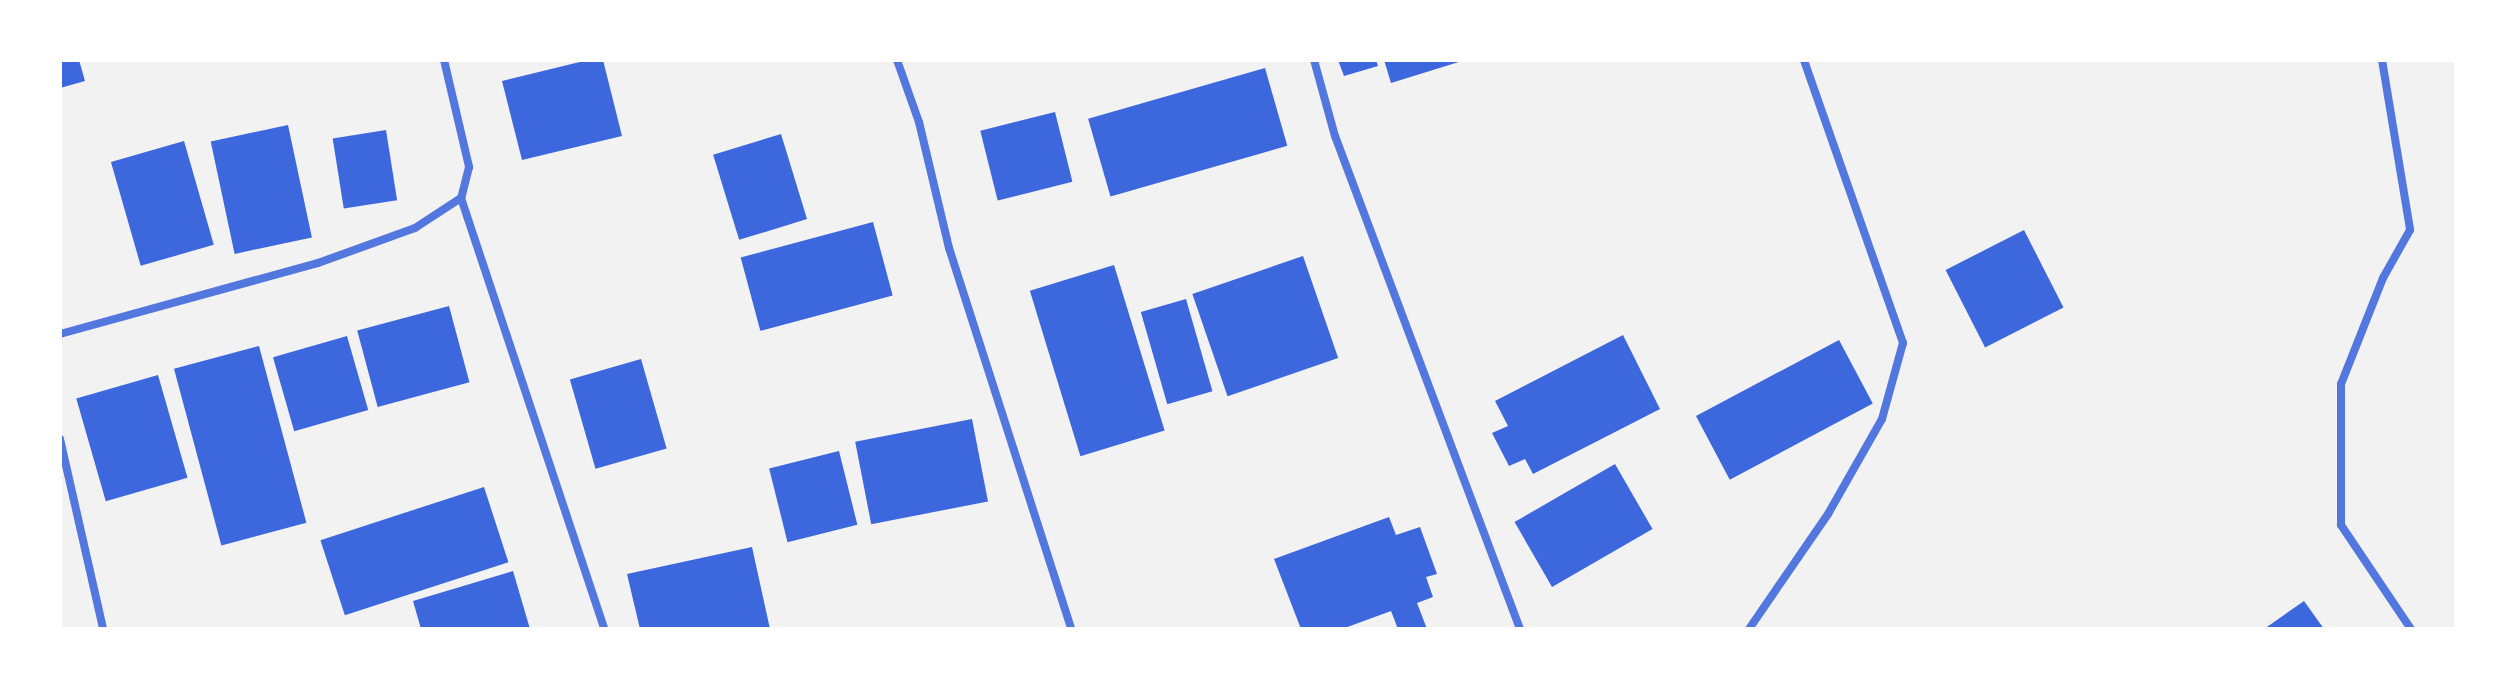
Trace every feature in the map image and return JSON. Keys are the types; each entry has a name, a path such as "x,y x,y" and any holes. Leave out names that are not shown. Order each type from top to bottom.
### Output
{"street":[{"path":"444,60 469,167 461,198 604,629"},
{"path":"897,60 919,122 949,248 1071,629"},
{"path":"1314,60 1335,136 1520,629"},
{"path":"1749,629 1828,514 1882,419 1903,343 1804,60"},
{"path":"2382,60 2410,230 2383,278 2341,384 2341,525 2411,629"},
{"path":"60,334 318,263 415,228 461,198"},
{"path":"60,439 103,629"}],"building":[{"path":"60,60 79,60 85,81 60,88"},
{"path":"588,60 603,60 622,136 522,160 502,81"},
{"path":"1338,60 1376,60 1378,66 1344,76"},
{"path":"1384,60 1462,60 1462,61 1391,83"},
{"path":"1265,68 1287,146 1110,197 1088,119"},
{"path":"1055,112 1072,182 998,200 980,131"},
{"path":"288,125 312,237 235,254 211,141"},
{"path":"386,130 397,200 344,209 333,138"},
{"path":"781,134 807,219 739,240 713,155"},
{"path":"184,141 214,245 141,266 111,162"},
{"path":"873,222 893,295 760,331 741,257"},
{"path":"2024,230 2063,308 1985,347 1946,270"},
{"path":"1303,256 1338,358 1228,396 1192,294"},
{"path":"1114,265 1165,430 1080,456 1030,291"},
{"path":"1186,299 1212,391 1167,404 1141,312"},
{"path":"449,306 469,382 378,407 357,331"},
{"path":"1623,335 1660,409 1533,474 1525,459 1509,466 1492,433 1508,426 1495,401"},
{"path":"347,336 368,410 294,431 273,357"},
{"path":"1839,340 1873,404 1730,480 1696,416"},
{"path":"259,346 306,523 221,546 174,369"},
{"path":"641,359 667,448 596,469 570,379"},
{"path":"158,375 187,478 106,501 76,398"},
{"path":"972,419 988,501 871,524 855,442"},
{"path":"839,451 857,525 788,542 769,468"},
{"path":"1615,464 1652,529 1552,587 1515,522"},
{"path":"484,487 508,562 345,615 320,540"},
{"path":"1389,517 1396,535 1420,527 1437,574 1426,577 1433,597 1417,603 1427,629 1398,629 1391,611 1342,629 1301,629 1274,559"},
{"path":"752,547 770,629 640,629 627,574"},
{"path":"513,571 530,629 421,629 413,601"},
{"path":"2304,601 2324,629 2264,629"}]}
